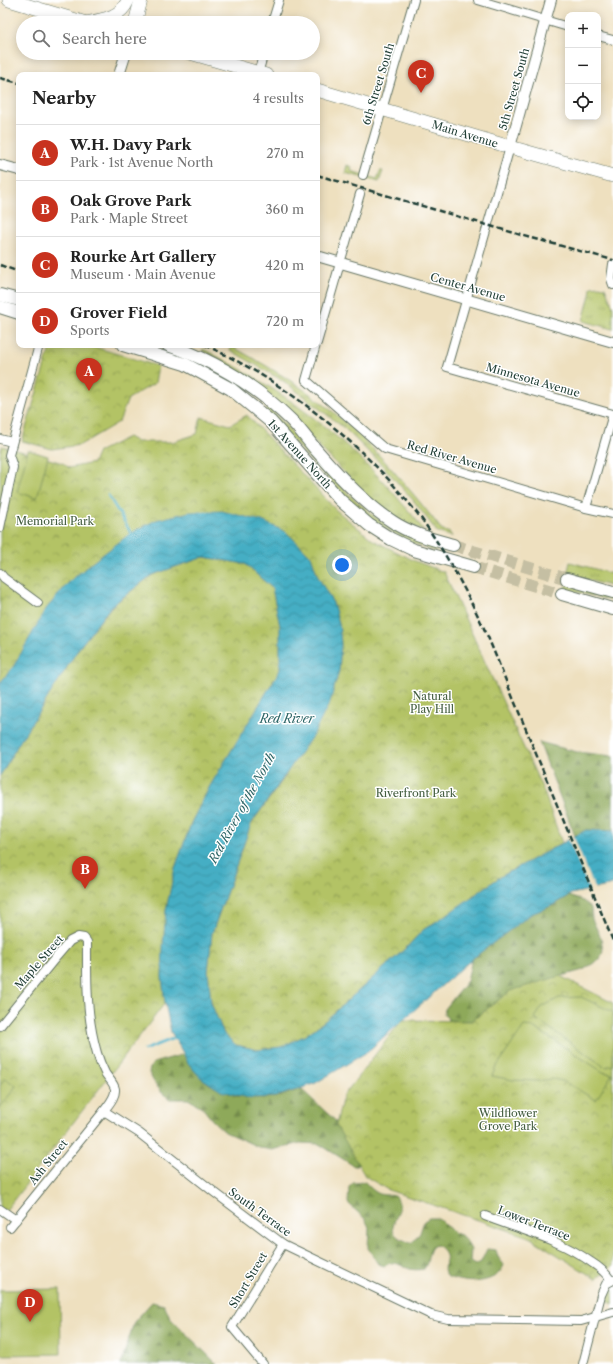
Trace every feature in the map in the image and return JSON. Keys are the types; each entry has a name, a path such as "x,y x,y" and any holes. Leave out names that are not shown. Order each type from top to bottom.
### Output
{"main road":[{"path":"9,0 63,16"},
{"path":"115,16 126,6 128,0"},
{"path":"137,16 141,0"},
{"path":"214,60 255,72"},
{"name":"Main Avenue","path":"320,91 613,176"},
{"path":"0,295 16,299"},
{"path":"0,307 16,312"},
{"name":"1st Avenue North","path":"133,348 184,364 231,389 272,422 340,500 369,525 391,539 414,550 473,568"},
{"name":"1st Avenue North","path":"189,348 264,397 291,421 319,454 349,485 394,522 414,533 453,545"},
{"path":"567,579 613,592"},
{"path":"562,594 613,609"}],"street":[{"path":"274,16 279,0"},
{"name":"6th Street South","path":"363,175 414,0"},
{"path":"478,0 565,26"},
{"name":"5th Street South","path":"446,367 551,0"},
{"path":"601,37 613,40"},
{"path":"120,72 124,60"},
{"path":"262,72 263,60"},
{"path":"0,165 16,169"},
{"path":"320,333 360,194"},
{"name":"Center Avenue","path":"320,257 613,342"},
{"path":"613,264 611,279 613,285"},
{"path":"0,528 13,467 9,455 38,348"},
{"path":"184,364 189,348"},
{"name":"Red River Avenue","path":"316,348 306,380 385,449 586,508 613,514"},
{"name":"Minnesota Avenue","path":"446,367 613,414"},
{"path":"586,508 613,414"},
{"path":"0,439 12,442"},
{"path":"0,573 4,578 38,603"},
{"name":"Maple Street","path":"0,1026 70,941 78,937 84,938 87,942 87,1000 97,1053 105,1074 114,1086 115,1090 112,1099 104,1110"},
{"name":"Ash Street","path":"10,1227 104,1110"},
{"name":"South Terrace","path":"104,1110 139,1133 283,1244 431,1315 448,1318 581,1321 613,1312"},
{"path":"0,1209 16,1220"},
{"name":"Lower Terrace","path":"485,1216 549,1238 565,1246 599,1268 608,1275 612,1281"},
{"name":"Short Street","path":"263,1364 232,1327 283,1244"},
{"path":"583,1364 602,1295 606,1284 612,1281"}],"green space":[{"path":"347,165 352,167 351,171 377,179 380,171 383,171 379,182 345,173"},
{"path":"591,287 605,287 613,307 613,329 583,321"},
{"path":"50,348 98,348 158,366 155,383 128,399 119,422 80,445 52,449 22,441"},
{"path":"230,348 235,348 268,367 326,406 373,449 416,497 442,530 450,533 452,537 437,532 413,500 380,463 344,428 285,382 230,350"},
{"path":"203,349 256,378 306,412 330,431 374,472 418,522 424,531 400,521 373,502 265,391 221,360 202,351"},
{"path":"269,407 351,496 373,515 385,523 432,544 436,551 403,539 378,525 347,500 265,411"},
{"name":"Riverfront Park","path":"247,415 336,510 373,540 415,561 444,572 544,792 562,843 500,877 423,930 406,948 326,1020 306,1035 281,1047 258,1050 236,1045 224,1034 211,1003 208,971 212,933 251,824 285,777 339,671 341,644 339,623 333,603 318,577 311,556 286,532 262,521 131,534 70,581 13,667 0,683 0,454 2,446 63,463 69,468 93,463 98,452 128,437 137,442 172,442 197,434 201,417 230,425"},
{"path":"28,450 48,456 37,498 17,492"},
{"path":"204,557 245,564 272,588 280,626 280,670 210,786 192,821 175,868 166,910 162,977 165,1003 0,1218 0,776 79,648 112,606 152,575"},
{"path":"570,562 613,574 613,587 567,574"},
{"path":"566,584 613,597 613,601 565,589"},
{"path":"539,742 577,752 613,756 613,831 586,830 575,836"},
{"path":"568,896 583,901 591,908 592,919 601,938 603,950 600,959 583,970 510,991 472,1021 449,1020 444,1014 445,1009 467,981 472,959 531,914 551,906"},
{"name":"Wildflower Grove Park","path":"560,976 613,1003 613,1266 596,1279 529,1237 388,1190 365,1176 336,1125 343,1096 402,1020 472,1021 510,991"},
{"path":"581,997 613,1012 613,1065 605,1067 535,1018 542,1007 559,998"},
{"path":"524,1026 533,1027 603,1072 612,1074 596,1100 563,1081 552,1079 538,1081 513,1080 492,1076 495,1069"},
{"path":"184,1054 190,1066 199,1076 209,1084 234,1095 261,1098 275,1097 301,1089 340,1125 359,1159 357,1166 354,1166 319,1144 300,1143 272,1150 261,1148 225,1132 212,1120 202,1107 188,1099 170,1099 162,1093 154,1082 149,1073 150,1068 153,1063"},
{"path":"5,1078 16,1086 0,1108 0,1086"},
{"path":"365,1182 378,1193 382,1195 391,1195 397,1199 399,1205 393,1228 395,1234 401,1239 412,1243 420,1233 424,1221 429,1218 436,1218 443,1222 454,1233 461,1235 468,1243 471,1250 470,1262 475,1265 481,1262 487,1249 496,1250 498,1257 504,1265 500,1272 487,1280 470,1282 453,1279 446,1276 444,1267 446,1257 443,1250 437,1245 431,1248 424,1269 418,1270 406,1268 394,1263 385,1266 378,1264 368,1248 369,1227 365,1219 348,1203 349,1187 353,1183"},
{"path":"613,1285 613,1304 608,1301 607,1296 611,1286"},
{"path":"60,1289 61,1354 0,1355 0,1290"},
{"path":"152,1302 164,1305 171,1319 217,1364 120,1364 134,1322"}],"water":[{"name":"Red River","path":"222,511 262,521 286,532 311,556 318,577 333,603 339,623 341,644 339,671 330,702 313,735 251,824 212,933 208,971 211,1003 224,1034 236,1045 258,1050 281,1047 306,1035 326,1020 406,948 423,930 500,877 586,830 613,831 613,885 571,894 551,906 531,914 472,959 367,1052 314,1084 275,1097 249,1098 221,1091 200,1077 188,1063 171,1032 165,1003 162,977 166,910 175,868 192,821 210,786 280,670 280,626 272,588 245,564 204,557 152,575 111,606 79,648 0,776 0,683 13,667 46,609 70,581 131,533 156,520 189,512"}],"pier":[{"path":"573,835 596,891 590,892 568,838"}],"waterway":[{"path":"108,495 133,536"},
{"path":"144,1050 177,1037"}],"tunnel":[{"path":"453,545 567,579"},
{"path":"473,567 562,594"}],"railway":[{"path":"0,78 16,82"},
{"path":"320,176 521,235 613,260"},
{"path":"0,265 16,271"},
{"path":"211,348 281,387 327,422 370,460 390,481 423,521 458,578 488,637 613,941"}],"place":[{"name":"Rourke Art Gallery","path":"421,93"},
{"name":"W.H. Davy Park","path":"89,391"},
{"name":"Oak Grove Park","path":"85,889"},
{"name":"Grover Field","path":"30,1322"}],"park label":[{"name":"Memorial Park","path":"55,521"},
{"name":"Natural Play Hill","path":"432,702"}],"water label":[{"name":"Red River of the North","path":"242,808"}]}
